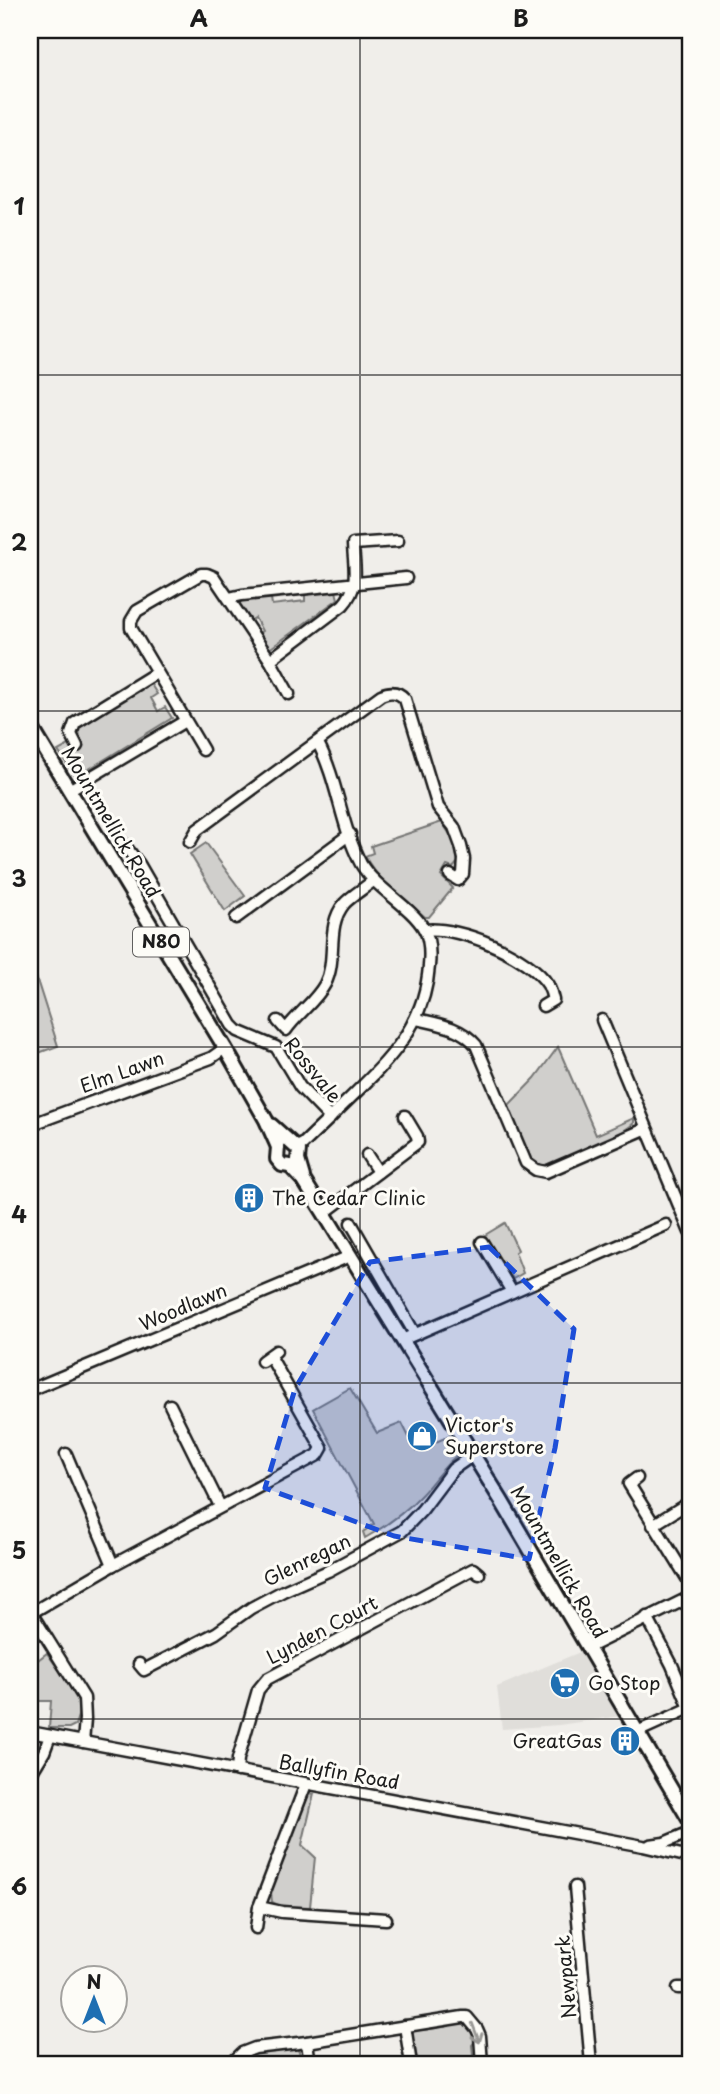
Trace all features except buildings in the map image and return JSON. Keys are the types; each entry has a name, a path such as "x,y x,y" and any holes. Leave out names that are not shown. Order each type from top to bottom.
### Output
{"main road":[{"name":"Mountmellick Road","path":"30,725 266,1120 290,1153 304,1181 473,1455 690,1821"}],"street":[{"path":"270,660 343,605 351,596 355,583 353,544 398,541"},
{"path":"203,750 131,628 131,621 137,611 201,574 214,577 270,660 289,694"},
{"path":"229,598 406,578"},
{"path":"77,746 71,734 75,723 156,673"},
{"path":"190,842 197,831 381,695 389,692 405,699 438,807 454,827 461,846 463,874 458,880 450,875"},
{"path":"69,790 185,721"},
{"path":"318,743 363,867 425,930 430,951 428,986 417,1018 400,1046 330,1118"},
{"path":"236,918 350,834"},
{"name":"Rossvale","path":"123,843 139,864 232,1026 237,1031 276,1047 300,1087 330,1118 290,1153"},
{"path":"278,1021 286,1030 295,1016 325,984 331,968 333,928 343,906 374,880"},
{"path":"425,930 445,930 475,937 498,947 535,971 548,985 553,1000 543,1006"},
{"path":"417,1018 456,1030 469,1037 476,1045 526,1163 536,1170 546,1172 645,1129"},
{"path":"602,1020 690,1232"},
{"name":"Elm Lawn","path":"30,1125 211,1058 225,1048"},
{"path":"324,1213 418,1142 405,1116"},
{"path":"367,1155 378,1172"},
{"path":"351,1223 415,1334"},
{"path":"402,1340 666,1225"},
{"path":"482,1242 512,1292"},
{"name":"Woodlawn","path":"30,1390 350,1256"},
{"path":"83,1741 84,1698 30,1612 220,1506 318,1455 322,1448 270,1356"},
{"path":"171,1404 220,1506"},
{"path":"66,1454 113,1565"},
{"name":"Glenregan","path":"139,1664 144,1670 216,1633 262,1602 401,1531 422,1510 453,1469 473,1455"},
{"path":"637,1478 629,1484 690,1583"},
{"path":"653,1525 690,1502"},
{"name":"Lynden Court","path":"237,1771 258,1690 267,1679 472,1569 479,1574"},
{"path":"587,1648 690,1597"},
{"path":"638,1732 690,1708 647,1617"},
{"name":"Ballyfin Road","path":"30,1732 690,1857"},
{"path":"30,1775 50,1736"},
{"path":"256,1928 259,1907 306,1784"},
{"name":"Ballyfin Road","path":"643,1846 664,1843 690,1832"},
{"name":"Newpark","path":"575,1887 591,2064"},
{"path":"259,1907 282,1912 386,1919"},
{"path":"678,1988 690,1989"},
{"path":"231,2064 249,2050 467,2017 480,2036 482,2064"},
{"path":"405,2026 411,2064"},
{"path":"307,2042 310,2064"}],"highlighted area":[{"path":"489,1247 574,1329 555,1448 529,1559 394,1536 265,1488 295,1389 370,1262"}],"shaded area":[{"path":"336,591 338,599 268,650 256,635 262,631 255,618 248,622 238,606 240,601 271,598 272,605 305,601 305,594"},
{"path":"150,683 157,694 151,698 158,711 165,707 172,718 76,777 58,751 80,739 79,728"},
{"path":"442,822 454,841 458,862 453,868 447,866 441,876 453,888 429,917 425,917 384,881 365,856 373,853 371,846"},
{"path":"206,843 245,896 225,911 190,854"},
{"path":"30,958 58,1046 30,1056"},
{"path":"558,1047 596,1135 634,1118 634,1123 605,1141 546,1166 529,1160 506,1108 535,1078"},
{"path":"505,1223 518,1250 515,1252 523,1273 513,1279 485,1235"},
{"path":"350,1388 377,1433 402,1423 416,1451 449,1436 456,1450 456,1456 416,1501 381,1529 365,1538 363,1532 374,1524 313,1409"},
{"path":"580,1652 620,1716 559,1725 502,1729 497,1687"},
{"path":"47,1653 80,1700 75,1725 69,1728 49,1728 51,1701 30,1701 30,1666"},
{"path":"309,1793 314,1794 302,1845 315,1857 310,1907 280,1906 272,1902 271,1892"},
{"path":"453,2021 465,2024 473,2032 476,2040 472,2045 474,2064 418,2064 410,2040 414,2030 419,2026 424,2030 449,2026"},
{"path":"297,2048 305,2064 236,2064 256,2052"}],"waterway":[{"path":"690,30 690,39"}],"place":[{"name":"The Cedar Clinic","path":"249,1198"},
{"name":"Victor's Superstore","path":"422,1436"},
{"name":"Go Stop","path":"565,1683"},
{"name":"GreatGas","path":"625,1741"}]}
